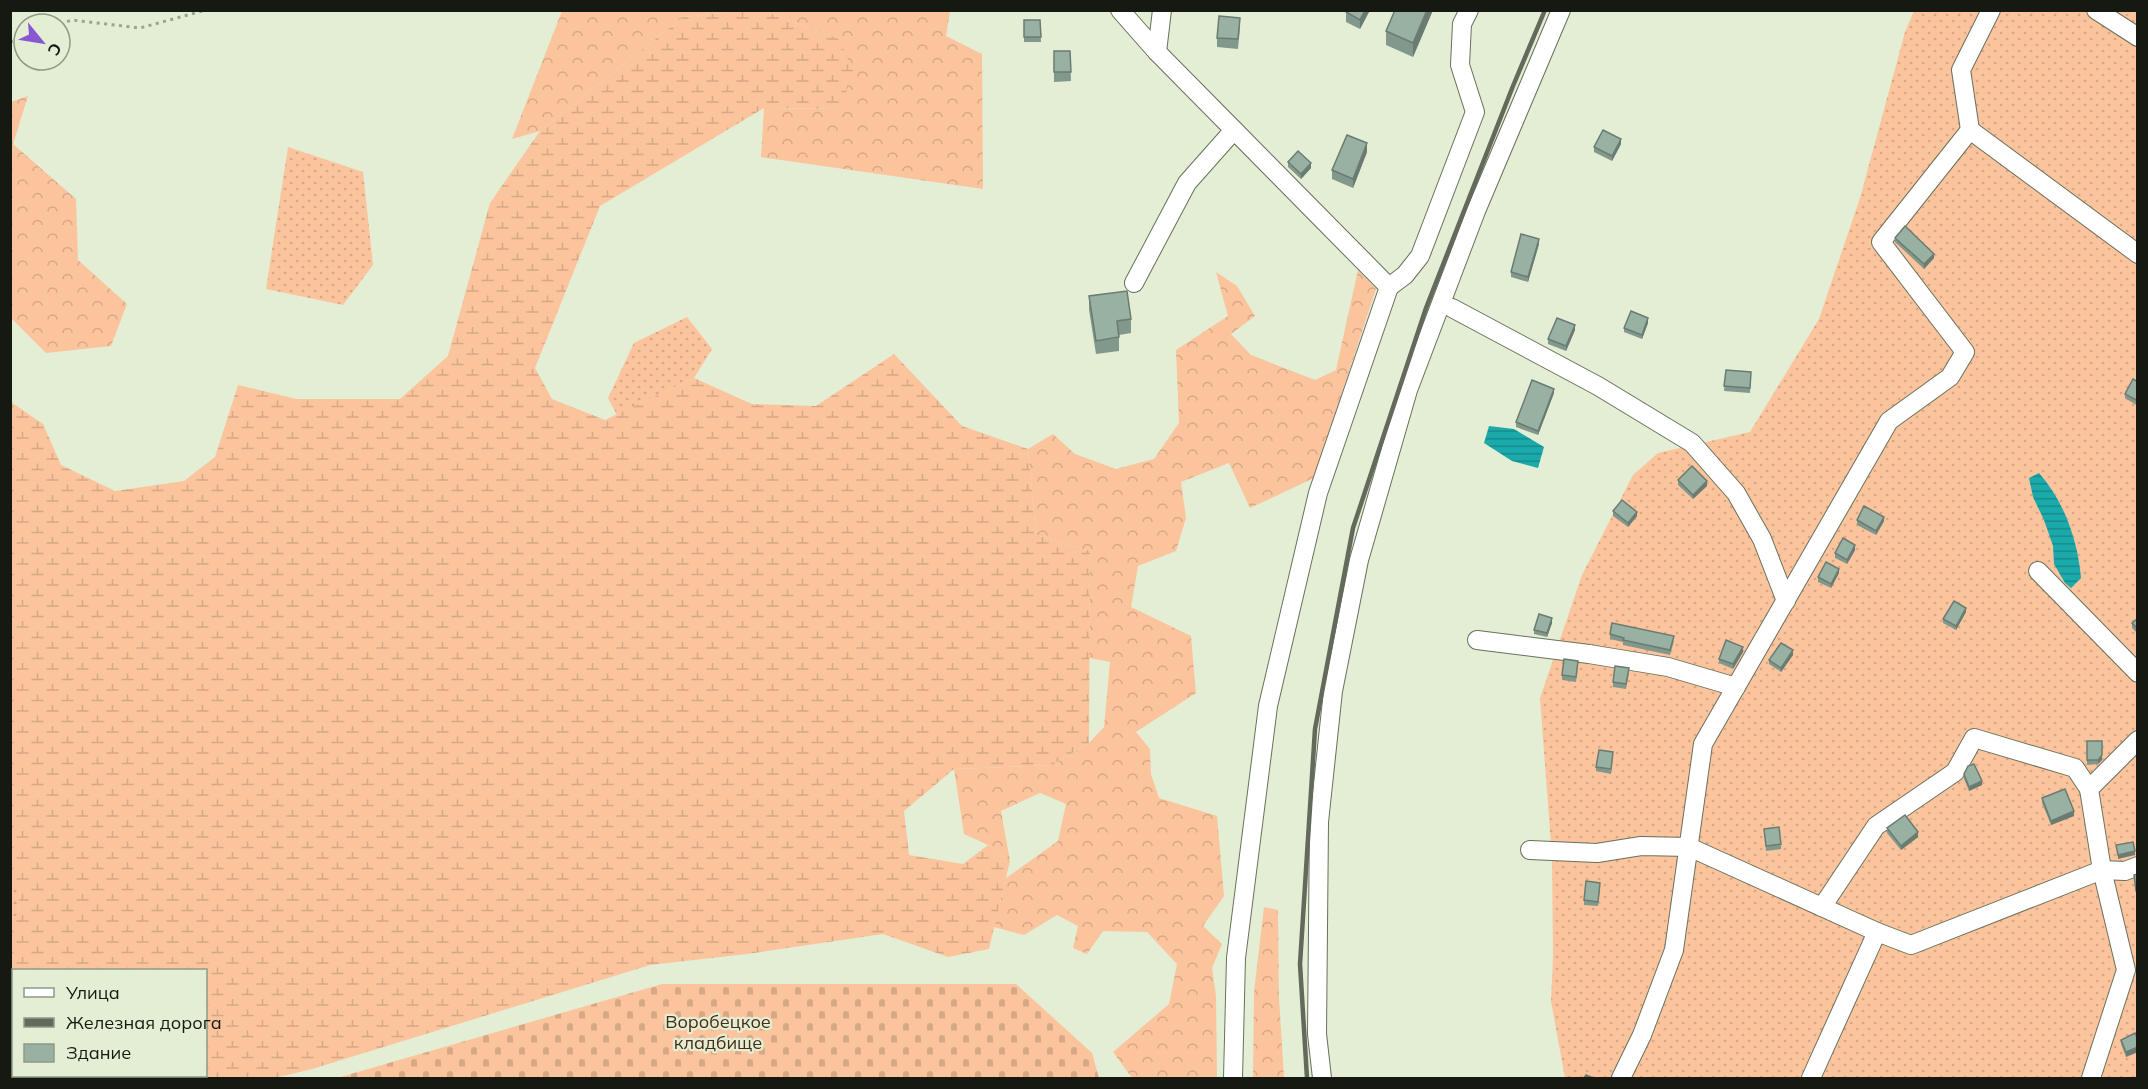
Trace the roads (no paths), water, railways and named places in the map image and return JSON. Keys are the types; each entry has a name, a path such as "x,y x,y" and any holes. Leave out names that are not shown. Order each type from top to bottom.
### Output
{"street":[{"path":"1120,10 1157,52 1389,287"},
{"path":"1157,52 1162,10"},
{"path":"1233,1078 1236,958 1268,706 1318,493 1389,287 1406,274 1420,256 1475,112 1460,65 1462,24 1469,10"},
{"path":"1322,1078 1317,1034 1318,822 1333,691 1359,560 1408,390 1476,211 1561,10"},
{"path":"1991,10 1961,70 1970,130 2138,254"},
{"path":"2096,10 2138,37"},
{"path":"1134,283 1186,183 1233,130"},
{"path":"1621,1078 1642,1035 1674,950 1703,744 1889,421 1950,377 1965,352 1881,242 1970,130"},
{"path":"1452,308 1598,386 1692,443 1741,502 1762,539 1786,601"},
{"path":"2038,571 2138,673"},
{"path":"1477,640 1589,654 1668,667 1736,687"},
{"path":"1822,907 1876,826 1955,772 1974,738 2075,768 2089,789 2102,870 2127,970 2091,1078"},
{"path":"2089,789 2138,740"},
{"path":"1530,850 1597,853 1641,846 1689,847 1877,932 1911,945 2102,870 2125,871 2138,866"},
{"path":"1811,1078 1877,932"}],"water":[{"path":"1489,426 1514,429 1544,447 1538,468 1512,461 1484,443"},
{"path":"2039,473 2056,496 2077,550 2081,578 2071,588 2065,583 2054,564 2053,546 2033,497 2029,478"}],"railway":[{"path":"1307,1078 1300,964 1315,729 1353,528 1426,308 1545,10"}],"park label":[{"name":"Воробецкое кладбище","path":"718,1031"}]}
